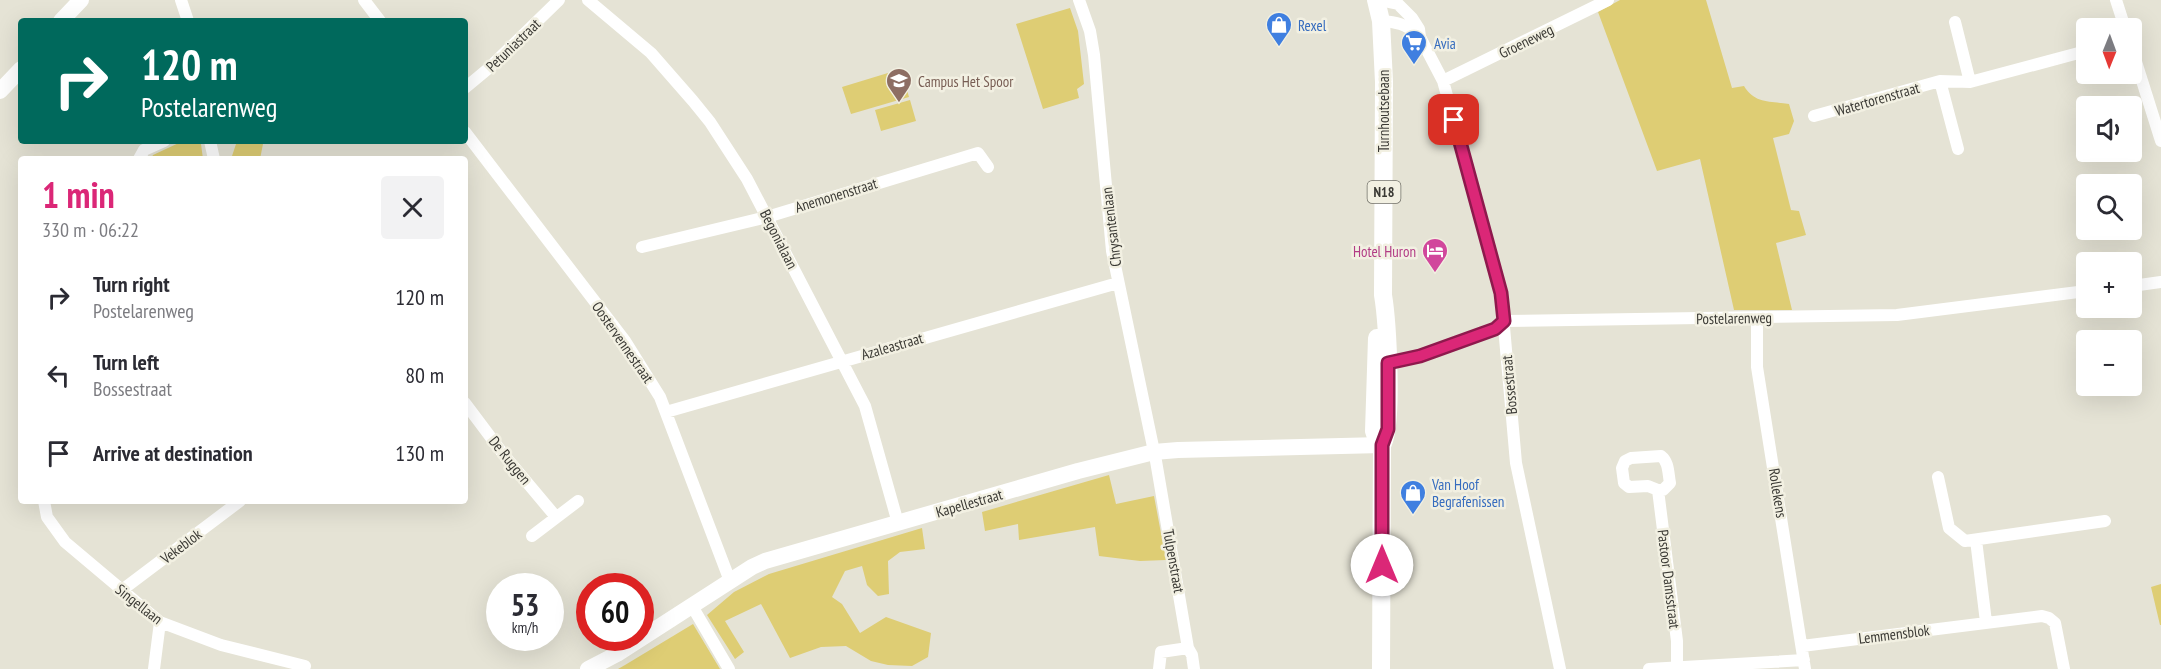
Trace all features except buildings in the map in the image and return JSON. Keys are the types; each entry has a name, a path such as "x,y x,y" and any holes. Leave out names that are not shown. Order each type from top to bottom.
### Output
{"main road":[{"name":"Turnhoutsebaan","path":"1378,0 1384,81 1383,295 1388,336 1388,429 1382,445 1381,669"},
{"name":"Turnhoutsebaan","path":"1382,445 1377,440 1374,431 1374,411 1375,351 1380,302 1383,295"}],"street":[{"path":"64,18 81,0"},
{"path":"181,0 187,18"},
{"path":"364,0 378,18"},
{"name":"Petuniastraat","path":"468,86 559,0"},
{"name":"Begonialaan","path":"588,0 651,53 693,101 724,142 767,216 861,398 872,427 898,523"},
{"name":"Chrysantenlaan","path":"1079,0 1090,31 1094,55 1112,251 1154,452"},
{"name":"Bossestraat","path":"1378,0 1398,4 1412,18 1443,81 1501,293 1516,463 1560,669"},
{"name":"Groeneweg","path":"1443,81 1608,0"},
{"path":"2116,0 2122,18"},
{"path":"1381,21 1396,22 1409,27 1420,37"},
{"path":"1955,22 1970,82"},
{"name":"Watertorenstraat","path":"1814,116 1940,81 1970,82 2076,54"},
{"path":"0,91 18,72"},
{"name":"Watertorenstraat","path":"1940,81 1958,149"},
{"path":"2142,81 2161,141"},
{"name":"Oostervennestraat","path":"468,136 625,340 660,397 730,581"},
{"path":"141,156 144,150 157,144"},
{"name":"Anemonenstraat","path":"642,247 767,216 978,153 988,167"},
{"path":"2142,285 2161,282"},
{"name":"Azaleastraat","path":"666,412 841,360 1118,283"},
{"name":"Postelarenweg","path":"1388,363 1420,356 1495,329 1504,321 1897,315 2076,292"},
{"name":"Rollekens","path":"1757,317 1757,367 1804,664"},
{"name":"De Ruggen","path":"468,407 556,517"},
{"name":"Kapellestraat","path":"588,669 617,654 752,567 765,561 1078,471 1154,452 1382,445"},
{"name":"Tulpenstraat","path":"1154,452 1188,648 1192,655 1194,669"},
{"path":"1938,477 1949,528 1965,541 2104,521"},
{"name":"Pastoor Damsstraat","path":"1658,490 1677,641 1677,668"},
{"path":"532,536 578,501"},
{"name":"Singellaan","path":"46,504 48,517 65,542 160,622 221,645 305,666"},
{"name":"Vekeblok","path":"122,590 236,504"},
{"path":"1976,540 1986,622"},
{"path":"692,606 729,669"},
{"name":"Lemmensblok","path":"1802,646 2042,616 2055,623 2064,669"},
{"path":"154,669 160,622"},
{"path":"1159,669 1161,652 1188,648"},
{"path":"1649,669 1804,664"}],"shaded area":[{"path":"1620,0 1706,0 1732,88 1744,86 1758,99 1789,104 1794,121 1789,134 1773,138 1791,210 1799,211 1806,235 1776,243 1792,310 1734,310 1700,159 1657,171 1598,12"},
{"path":"1070,8 1078,31 1084,84 1077,89 1079,98 1043,109 1016,24"},
{"path":"901,69 909,97 851,114 842,87"},
{"path":"910,100 916,121 881,131 875,110"},
{"path":"177,144 201,144 203,156 152,156"},
{"path":"236,144 263,144 261,156 232,156"},
{"path":"1109,475 1116,504 1154,496 1166,560 1140,561 1099,556 1095,527 1019,540 1018,524 985,531 982,512"},
{"path":"922,528 925,549 900,552 888,561 889,594 878,596 867,585 862,566 845,571 832,597 842,604 860,633 886,617 931,633 928,657 912,666 888,665 871,661 846,646 821,647 790,658 761,604 725,621 744,652 735,659 707,615 734,592 769,574"},
{"path":"2161,584 2161,625 2160,625 2151,587"},
{"path":"693,624 720,669 618,669 648,651 654,651 654,648"}],"place":[{"name":"Rexel","path":"1279,48"},
{"name":"Avia","path":"1414,66"},
{"name":"Campus Het Spoor","path":"899,104"},
{"name":"Hotel Huron","path":"1435,274"},
{"name":"Van Hoof Begrafenissen","path":"1413,516"}],"route":[{"path":"1382,565 1382,445 1388,429 1388,363 1420,356 1495,329 1504,321 1501,293 1454,120"}]}
